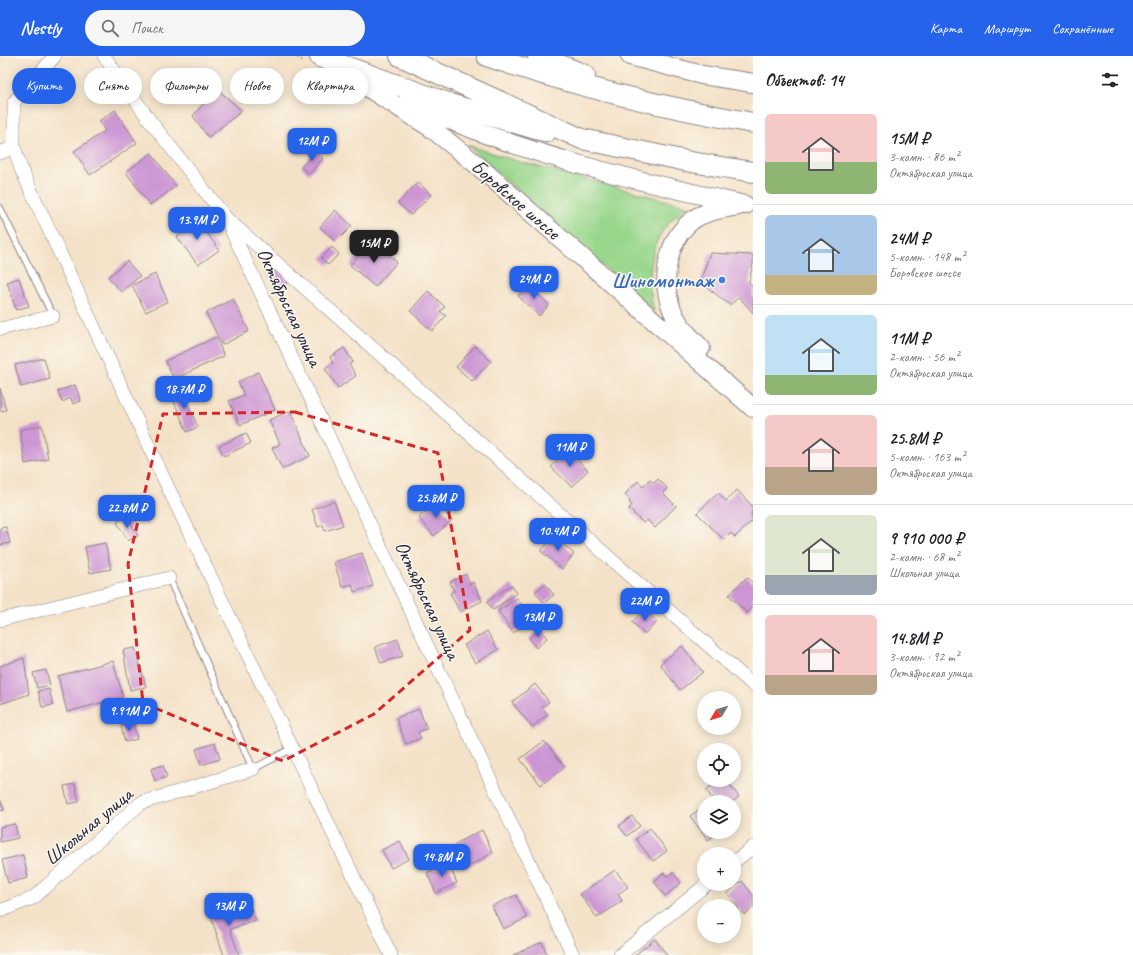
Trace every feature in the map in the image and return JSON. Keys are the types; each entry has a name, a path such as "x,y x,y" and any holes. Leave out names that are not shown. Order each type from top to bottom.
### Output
{"main road":[{"path":"400,56 582,139"},
{"path":"487,56 556,79 696,112 753,123"},
{"path":"538,56 632,97"},
{"path":"630,56 702,75 753,83"},
{"path":"318,57 484,115 556,134 691,162 753,172"},
{"path":"318,57 423,108 480,132 641,181 749,206"},
{"name":"Боровское шоссе","path":"318,57 437,132 476,164 753,408"},
{"path":"749,206 710,212 689,223 677,238 671,250 665,277 668,300 680,324 753,408"}],"street":[{"path":"55,56 14,102 14,147 21,169 164,480 391,955"},
{"name":"Октябрьская улица","path":"104,56 151,122 226,218 753,685"},
{"path":"0,153 14,147"},
{"name":"Октябрьская улица","path":"226,218 573,955"},
{"path":"0,329 53,316"},
{"path":"0,620 169,578"},
{"name":"Школьная улица","path":"0,911 33,898 141,803 253,769"},
{"path":"741,856 753,847"},
{"path":"620,955 698,891"}],"lane":[{"path":"0,208 53,316"},
{"path":"169,578 253,769 293,748"}],"highlighted area":[{"path":"295,412 438,453 470,630 374,714 283,761 143,703 128,564 163,414"}],"green space":[{"path":"467,145 517,161 688,206 674,217 667,225 656,244 650,278 650,289 654,311"}],"building":[{"path":"222,93 230,100 230,104 234,104 242,111 208,137 193,116 203,104 222,104"},
{"path":"115,110 137,143 90,175 74,151 105,131 99,121"},
{"path":"315,151 323,158 309,174 301,167"},
{"path":"151,153 176,186 150,205 126,172"},
{"path":"418,182 431,195 411,215 398,203"},
{"path":"335,210 352,226 336,242 320,227"},
{"path":"195,216 219,250 198,265 177,237 185,231 181,226"},
{"path":"370,244 376,249 379,246 397,262 375,287 350,265"},
{"path":"332,247 339,254 328,265 321,258"},
{"path":"710,253 753,255 753,264 749,282 753,287 753,313 739,297 730,305 700,282"},
{"path":"127,261 140,276 121,292 108,277"},
{"path":"278,267 289,281 280,289 268,275"},
{"path":"155,274 168,301 146,312 132,285"},
{"path":"19,278 29,306 16,310 7,282"},
{"path":"528,285 549,305 539,316 518,296"},
{"path":"428,291 445,307 440,311 446,316 432,331 410,311"},
{"path":"233,299 249,331 222,345 206,313"},
{"path":"216,337 224,356 174,379 165,361"},
{"path":"475,346 491,361 472,381 456,367"},
{"path":"344,348 353,362 349,364 356,376 338,388 325,368 333,363 330,357"},
{"path":"44,358 50,379 21,387 15,365"},
{"path":"258,372 275,410 240,425 229,401 244,395 238,382"},
{"path":"75,385 81,401 73,404 71,398 62,402 58,391"},
{"path":"0,388 6,410 0,411"},
{"path":"180,388 198,427 187,432 170,392"},
{"path":"290,411 310,456 282,469 272,448 280,444 269,420"},
{"path":"42,425 48,459 25,464 20,430"},
{"path":"246,433 251,443 224,456 219,446"},
{"path":"567,450 588,470 572,487 551,467"},
{"path":"658,479 667,488 663,493 676,506 655,528 647,520 643,523 629,509 632,505 625,494 638,481 643,487 650,480 654,483"},
{"path":"737,490 753,507 751,515 753,520 735,537 731,533 724,540 697,513 718,493 726,501"},
{"path":"334,501 343,525 325,531 323,525 318,527 312,509"},
{"path":"437,502 452,520 434,536 419,518"},
{"path":"127,516 138,536 128,541 117,522"},
{"path":"6,527 10,543 0,545 0,528"},
{"path":"554,536 574,554 562,569 541,551"},
{"path":"105,543 111,569 90,573 85,547"},
{"path":"362,553 373,586 354,592 352,584 342,587 334,562"},
{"path":"466,574 470,584 473,582 482,601 460,612 450,593 454,591 450,582"},
{"path":"747,577 753,583 753,607 747,613 729,595"},
{"path":"545,584 554,595 544,603 535,592"},
{"path":"511,585 517,593 493,610 487,602"},
{"path":"517,598 532,620 513,633 498,611"},
{"path":"645,609 657,622 644,634 632,622"},
{"path":"540,629 547,638 536,648 529,638"},
{"path":"487,631 498,650 475,663 464,645"},
{"path":"398,639 403,656 381,663 375,647"},
{"path":"682,646 703,672 680,690 660,664"},
{"path":"135,648 146,687 130,690 123,650"},
{"path":"24,658 29,694 0,704 0,666"},
{"path":"113,661 123,697 67,712 58,676"},
{"path":"46,670 50,685 37,688 33,673"},
{"path":"535,684 549,702 542,707 548,714 532,727 512,702"},
{"path":"49,689 53,705 42,707 38,691"},
{"path":"419,709 427,729 418,732 421,738 406,744 396,718"},
{"path":"133,723 137,739 125,742 121,726"},
{"path":"544,741 565,767 541,785 520,759"},
{"path":"215,743 220,759 201,765 196,749"},
{"path":"163,765 167,777 155,781 151,769"},
{"path":"75,784 79,802 68,804 64,786"},
{"path":"710,787 731,787 737,795 710,795 706,790"},
{"path":"0,799 4,810 0,811"},
{"path":"697,811 697,825 690,816"},
{"path":"632,816 640,826 627,836 619,826"},
{"path":"15,824 18,838 0,842 0,827"},
{"path":"650,828 667,851 653,861 636,839"},
{"path":"482,830 493,853 467,867 455,844"},
{"path":"400,841 409,859 391,868 382,850"},
{"path":"23,855 28,878 8,883 2,860"},
{"path":"448,863 457,883 436,893 427,873"},
{"path":"615,870 628,887 618,894 622,901 597,918 580,894"},
{"path":"673,872 681,883 665,896 654,881 664,873 667,876"},
{"path":"742,881 753,895 753,908 744,915 741,911 741,899 732,899 727,893 730,891 741,891"},
{"path":"516,895 527,918 503,929 492,906"},
{"path":"222,904 226,917 251,908 256,921 230,929 239,955 224,955 208,909"},
{"path":"655,939 667,955 635,955"},
{"path":"542,942 547,955 513,955"}],"place":[{"name":"Шиномонтаж","path":"722,280"}]}
